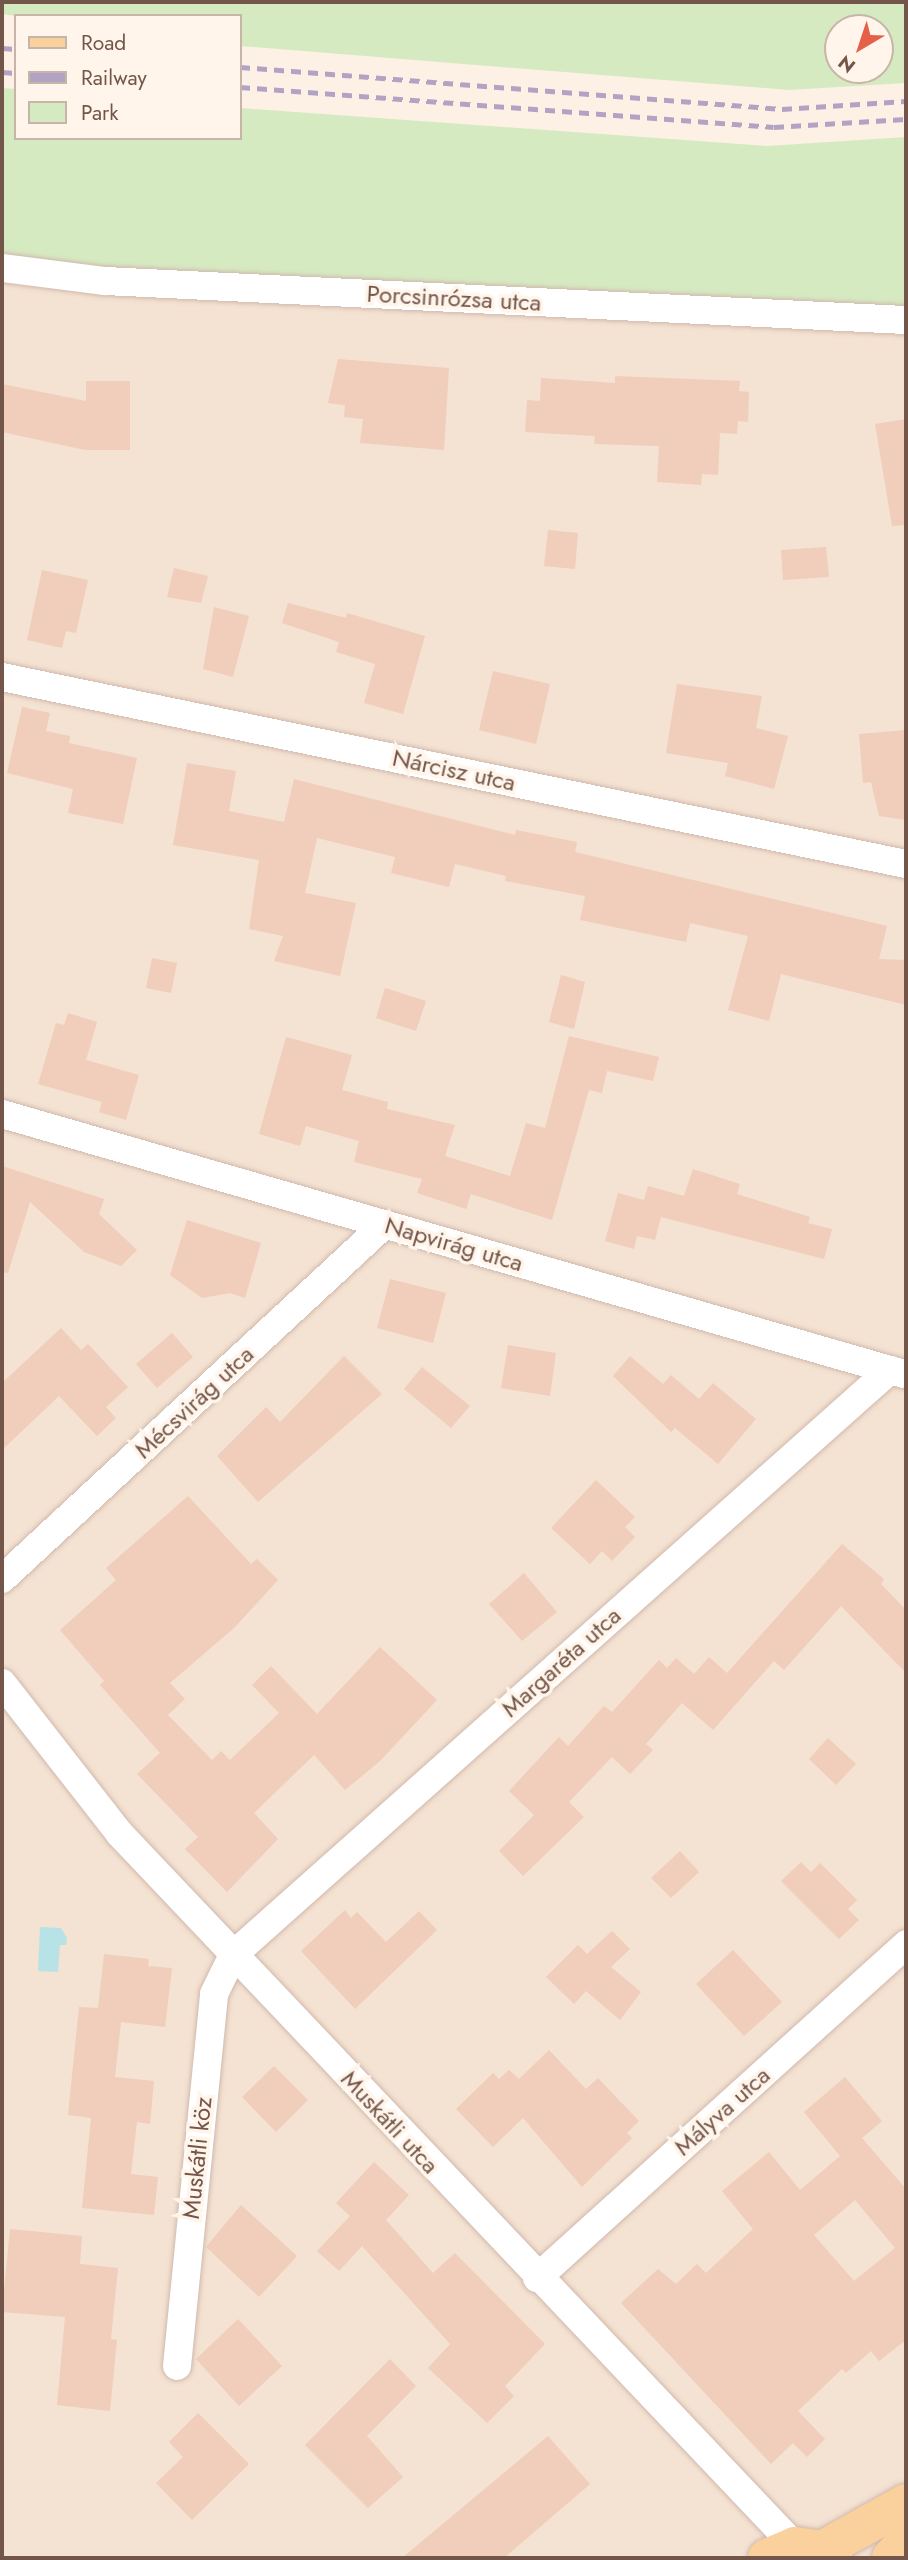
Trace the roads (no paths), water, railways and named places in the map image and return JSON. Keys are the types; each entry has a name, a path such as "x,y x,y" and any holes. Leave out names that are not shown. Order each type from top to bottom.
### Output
{"main road":[{"path":"804,2553 906,2503"},
{"path":"891,2558 906,2541"}],"street":[{"name":"Porcsinrózsa utca","path":"2,268 105,281 906,320"},
{"name":"Nárcisz utca","path":"2,677 906,864"},
{"name":"Napvirág utca","path":"2,1114 898,1372"},
{"name":"Mécsvirág utca","path":"2,1579 385,1224"},
{"name":"Margaréta utca","path":"233,1955 898,1372"},
{"name":"Muskátli utca","path":"2,1683 119,1833 537,2278 804,2553"},
{"name":"Mályva utca","path":"537,2278 906,1944"},
{"name":"Muskátli köz","path":"177,2367 214,1994 233,1955"}],"water":[{"path":"40,1927 61,1928 67,1938 66,1945 60,1945 58,1972 38,1971"}],"railway":[{"path":"2,48 14,49"},
{"path":"242,67 782,109 906,101"},
{"path":"2,72 14,73"},
{"path":"242,87 774,127 906,119"}]}
